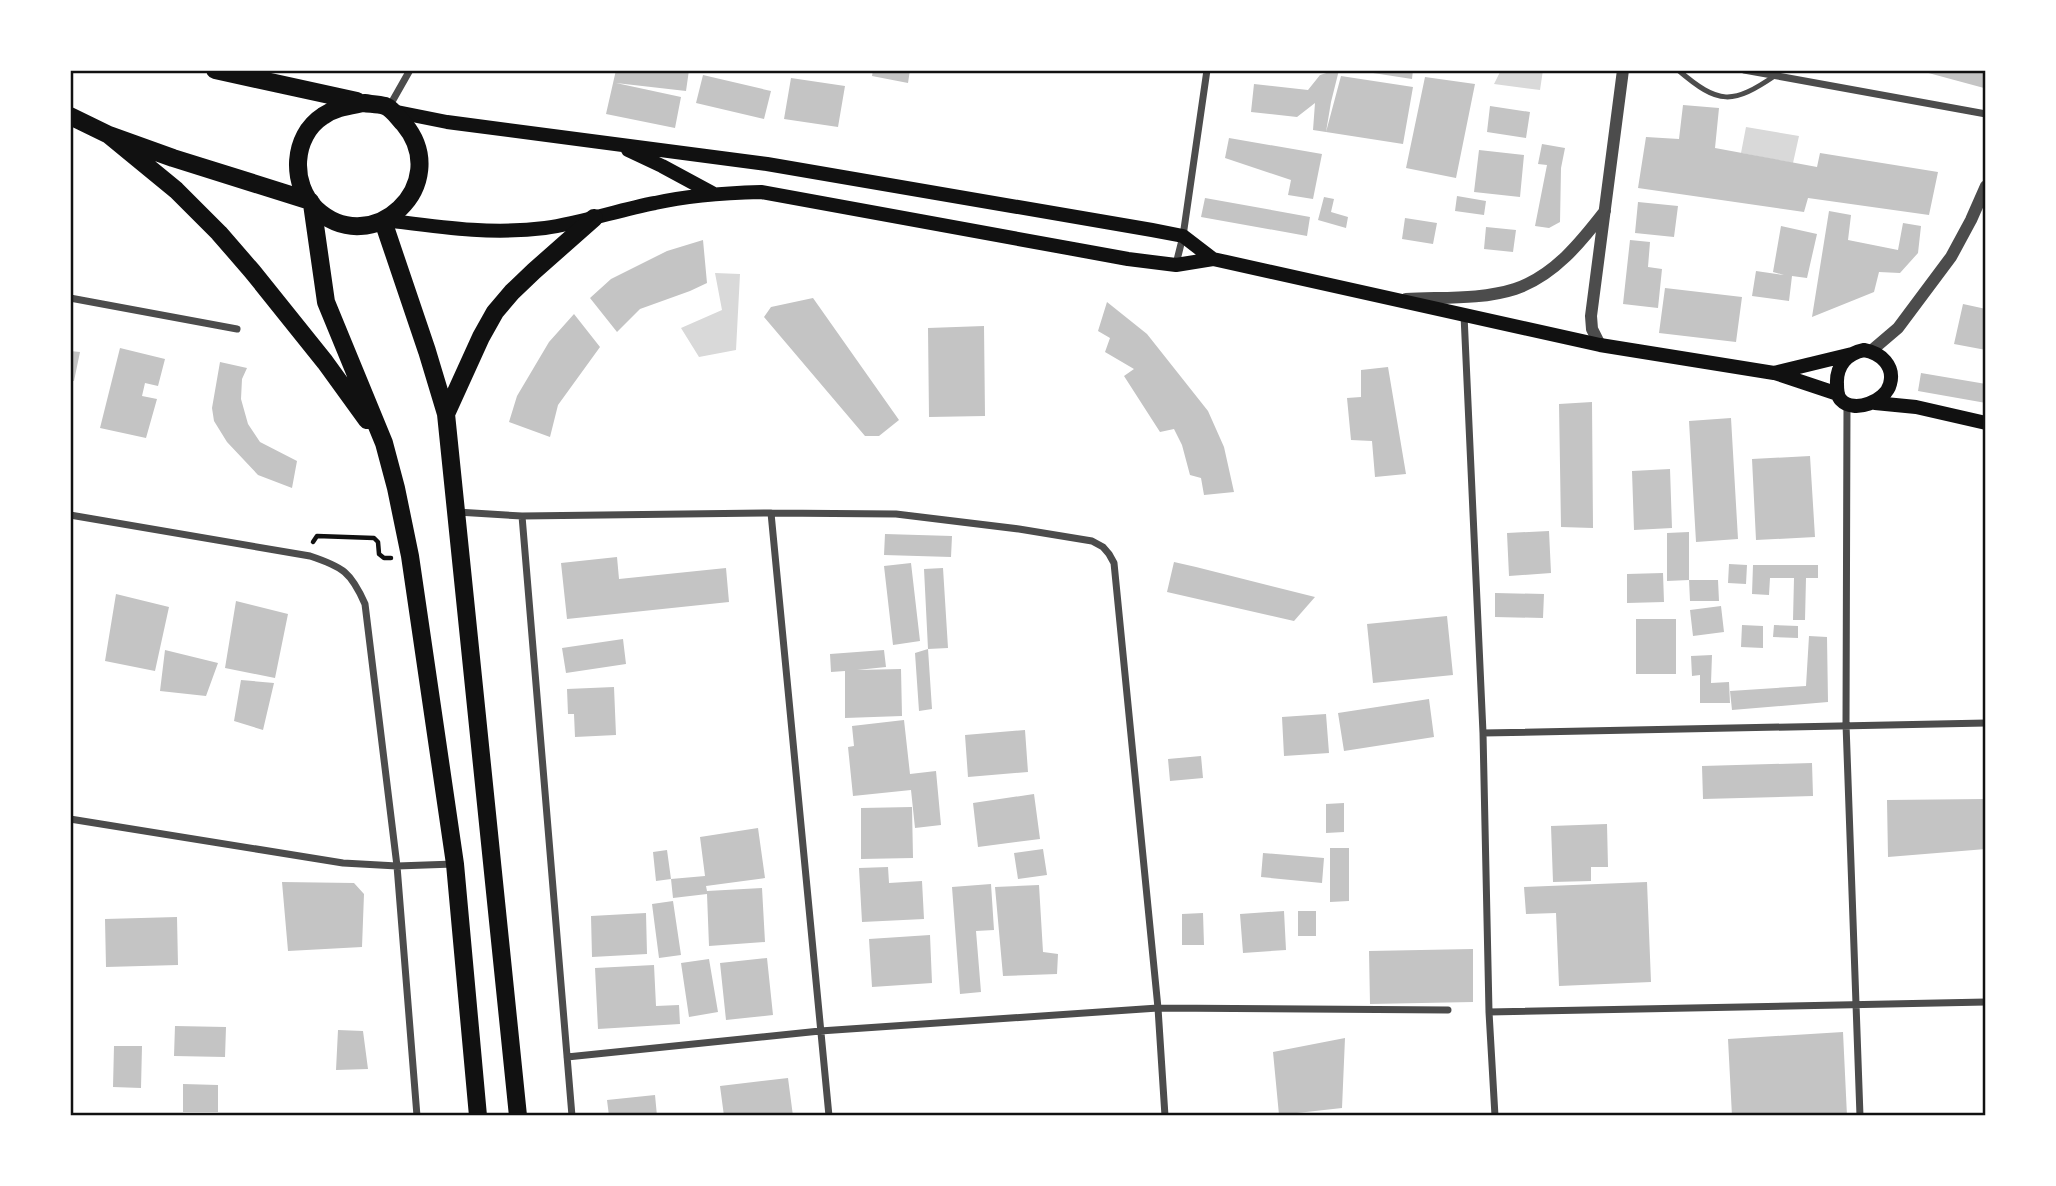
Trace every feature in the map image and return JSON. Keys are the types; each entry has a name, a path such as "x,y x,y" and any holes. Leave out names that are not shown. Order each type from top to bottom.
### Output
{"main road":[{"path":"215,70 447,121 768,164 1183,236 1213,258"},
{"path":"363,103 330,111 315,122 304,137 298,167 301,185 311,203 326,302 384,443 410,556 455,864 478,1116"},
{"path":"70,116 109,135 311,203 332,220 364,225 384,220 397,212 410,197 416,184 419,171 414,138 391,109"},
{"path":"109,135 176,190 219,233 326,362 384,443"},
{"path":"613,144 712,193"},
{"path":"384,220 461,230 546,228 652,203 712,193 761,192 1128,259 1176,265 1213,258 1600,345 1774,373 1864,405 1875,403 1916,407 1986,423"},
{"path":"446,414 495,312 527,278 594,218"},
{"path":"384,220 446,414 518,1116"},
{"path":"1774,373 1871,351 1880,355 1891,371 1889,388 1875,403"},
{"path":"1842,399 1837,379 1839,370 1852,354"},
{"path":"1891,381 1916,407"}],"street":[{"path":"391,109 410,70"},
{"path":"1176,265 1183,236 1207,70"},
{"path":"1600,345 1592,329 1591,316 1623,70"},
{"path":"1744,70 1986,114"},
{"path":"1871,351 1898,328 1951,257 1986,186"},
{"path":"1400,300 1489,295 1516,288 1540,276 1568,256 1605,211"},
{"path":"70,298 237,329"},
{"path":"1464,316 1483,733 1489,1012 1495,1116"},
{"path":"1842,399 1846,724 1860,1116"},
{"path":"457,512 522,516 896,514 1092,541 1103,547 1114,563 1158,1008 1165,1116"},
{"path":"771,513 829,1116"},
{"path":"70,515 310,556 337,565 356,583 365,604 397,866 417,1116"},
{"path":"522,516 572,1116"},
{"path":"1483,733 1986,723"},
{"path":"70,819 343,863 397,866 455,864"},
{"path":"1489,1012 1986,1002"},
{"path":"568,1057 820,1031 1158,1008 1448,1010"}],"lane":[{"path":"1678,70 1701,88 1727,98 1739,96 1776,75"}],"path":[{"path":"310,556 315,538 340,537 376,539 379,554 384,558"}],"shaded area":[{"path":"1501,70 1543,70 1540,90 1494,84"},
{"path":"1746,127 1799,136 1793,163 1741,153"},
{"path":"715,273 740,274 736,350 699,357 681,328 722,310"}],"building":[{"path":"616,70 689,70 686,91 616,83 681,97 675,128 606,114"},
{"path":"873,70 910,70 908,83 872,76"},
{"path":"1339,70 1326,132 1313,130 1315,103 1297,117 1251,112 1254,84 1308,90 1320,75"},
{"path":"1373,70 1413,70 1412,79 1373,73"},
{"path":"1986,70 1984,88 1921,71"},
{"path":"703,75 771,91 764,119 696,103"},
{"path":"1341,76 1413,87 1403,144 1326,132"},
{"path":"1425,77 1475,84 1456,178 1406,168"},
{"path":"791,78 845,86 838,127 784,119"},
{"path":"1683,105 1719,108 1715,148 1817,167 1820,153 1938,172 1929,215 1808,198 1804,212 1638,188 1646,137 1679,139"},
{"path":"1490,106 1530,112 1526,138 1487,132"},
{"path":"1229,138 1322,154 1313,199 1288,195 1291,180 1225,158"},
{"path":"1542,144 1565,148 1561,168 1560,222 1549,228 1535,226 1547,165 1538,164"},
{"path":"1479,150 1524,155 1520,197 1474,192"},
{"path":"1457,196 1486,201 1484,215 1455,211"},
{"path":"1324,197 1334,199 1331,212 1348,217 1346,228 1318,220"},
{"path":"1205,198 1310,217 1307,236 1201,217"},
{"path":"1638,202 1678,206 1674,237 1635,233"},
{"path":"1829,211 1851,215 1848,240 1898,250 1903,223 1921,226 1918,253 1900,273 1879,272 1874,292 1812,317"},
{"path":"1405,218 1437,223 1433,244 1402,239"},
{"path":"1781,226 1817,234 1807,278 1792,276 1789,301 1752,296 1756,271 1784,275 1773,272"},
{"path":"1486,227 1516,230 1513,252 1484,249"},
{"path":"703,240 707,283 640,309 617,332 590,298 611,279 667,251"},
{"path":"1630,240 1650,242 1648,267 1662,269 1658,308 1623,304"},
{"path":"1665,288 1742,297 1736,342 1659,333"},
{"path":"813,298 899,420 879,436 865,436 764,317 771,307"},
{"path":"1107,302 1147,334 1208,411 1224,447 1234,492 1204,495 1201,478 1190,475 1182,445 1174,429 1160,432 1124,376 1134,369 1105,352 1110,338 1098,331"},
{"path":"1963,304 1986,309 1986,350 1954,344"},
{"path":"574,314 600,347 558,405 550,437 509,422 517,396 549,342"},
{"path":"984,326 985,416 929,417 928,328"},
{"path":"120,348 165,359 158,386 145,383 142,396 157,399 146,438 100,428"},
{"path":"70,351 80,352 74,381 70,381"},
{"path":"220,362 247,368 242,379 241,399 248,424 260,442 297,461 292,488 258,475 227,442 214,421 212,408"},
{"path":"1388,367 1406,474 1375,477 1372,441 1351,440 1347,398 1361,397 1361,370"},
{"path":"1921,373 1986,384 1986,403 1918,391"},
{"path":"1592,402 1593,528 1561,527 1559,404"},
{"path":"1731,418 1738,539 1696,542 1689,421"},
{"path":"1810,456 1815,537 1756,540 1752,459"},
{"path":"1670,469 1672,528 1634,530 1632,471"},
{"path":"1549,531 1551,573 1509,576 1507,533"},
{"path":"1689,532 1689,580 1667,581 1667,533"},
{"path":"885,534 952,536 951,557 884,555"},
{"path":"617,557 619,579 726,568 729,602 567,619 561,563"},
{"path":"1174,562 1315,597 1294,621 1167,592"},
{"path":"911,563 920,641 893,645 884,566"},
{"path":"1729,564 1747,565 1746,584 1728,583"},
{"path":"1753,565 1818,565 1818,578 1806,578 1805,620 1793,620 1794,578 1770,578 1769,595 1752,594"},
{"path":"943,568 948,648 928,649 924,569"},
{"path":"1663,573 1664,602 1627,603 1627,574"},
{"path":"1689,580 1718,580 1719,601 1690,601"},
{"path":"1495,593 1544,594 1543,618 1495,617"},
{"path":"116,594 169,607 155,671 105,661"},
{"path":"236,601 288,614 275,678 225,668"},
{"path":"1721,606 1724,632 1693,636 1690,610"},
{"path":"1447,616 1453,675 1373,683 1367,624"},
{"path":"1636,619 1676,619 1676,674 1636,674"},
{"path":"1742,625 1763,626 1763,648 1741,647"},
{"path":"1774,625 1798,626 1798,638 1773,637"},
{"path":"1809,636 1827,637 1828,702 1732,710 1730,691 1806,686"},
{"path":"623,639 626,664 566,673 562,648"},
{"path":"928,649 932,709 919,711 915,653"},
{"path":"165,650 218,663 206,696 160,691"},
{"path":"884,650 886,667 857,670 901,669 902,716 845,718 845,671 831,672 830,654"},
{"path":"1712,655 1711,683 1729,682 1730,703 1700,703 1700,675 1692,676 1691,656"},
{"path":"241,680 274,683 263,730 234,721"},
{"path":"614,687 616,735 575,737 574,714 568,714 567,689"},
{"path":"1429,699 1434,737 1344,751 1338,713"},
{"path":"1326,714 1329,753 1284,756 1282,717"},
{"path":"904,720 910,774 936,771 941,825 915,828 911,790 853,796 848,747 854,746 852,726"},
{"path":"1025,730 1028,772 968,777 965,735"},
{"path":"1201,756 1203,778 1170,781 1168,759"},
{"path":"1812,763 1813,796 1703,799 1702,766"},
{"path":"1034,794 1040,839 978,847 973,803"},
{"path":"1986,799 1986,849 1888,857 1887,800"},
{"path":"1344,803 1344,832 1326,833 1326,804"},
{"path":"912,807 913,858 861,859 861,808"},
{"path":"1607,824 1608,867 1591,867 1591,881 1553,882 1551,826"},
{"path":"758,828 765,878 706,886 707,891 762,888 765,942 709,946 707,894 673,898 671,879 705,876 700,837"},
{"path":"1330,848 1349,848 1349,901 1330,902"},
{"path":"1043,849 1047,875 1018,879 1014,853"},
{"path":"667,850 671,879 656,881 653,852"},
{"path":"1263,853 1324,858 1322,883 1261,877"},
{"path":"888,867 889,883 922,881 924,919 862,922 859,868"},
{"path":"282,882 354,883 364,894 362,947 288,951"},
{"path":"1647,882 1651,982 1559,986 1556,913 1526,914 1524,887"},
{"path":"991,884 994,930 976,931 981,992 960,994 952,887"},
{"path":"1039,885 1043,952 1058,954 1057,974 1003,976 995,887"},
{"path":"673,901 681,955 659,958 652,904"},
{"path":"1284,911 1286,950 1243,953 1240,914"},
{"path":"1298,911 1316,911 1316,936 1298,936"},
{"path":"646,913 647,954 592,957 591,916"},
{"path":"1203,913 1204,945 1182,945 1182,914"},
{"path":"177,917 178,965 106,967 105,919"},
{"path":"930,935 932,983 872,987 869,939"},
{"path":"1473,949 1473,1002 1370,1004 1369,951"},
{"path":"767,958 773,1015 726,1020 720,963"},
{"path":"709,959 718,1012 689,1017 681,963"},
{"path":"654,965 656,1006 679,1005 680,1024 598,1029 595,968"},
{"path":"175,1026 226,1027 225,1057 174,1056"},
{"path":"338,1030 363,1031 368,1069 336,1070"},
{"path":"1843,1032 1847,1116 1732,1116 1728,1039"},
{"path":"1345,1038 1342,1108 1279,1115 1273,1052"},
{"path":"114,1046 142,1046 141,1088 113,1087"},
{"path":"788,1078 793,1116 724,1116 720,1086"},
{"path":"183,1084 218,1085 218,1112 183,1112"},
{"path":"655,1095 657,1116 609,1116 607,1100"}]}
